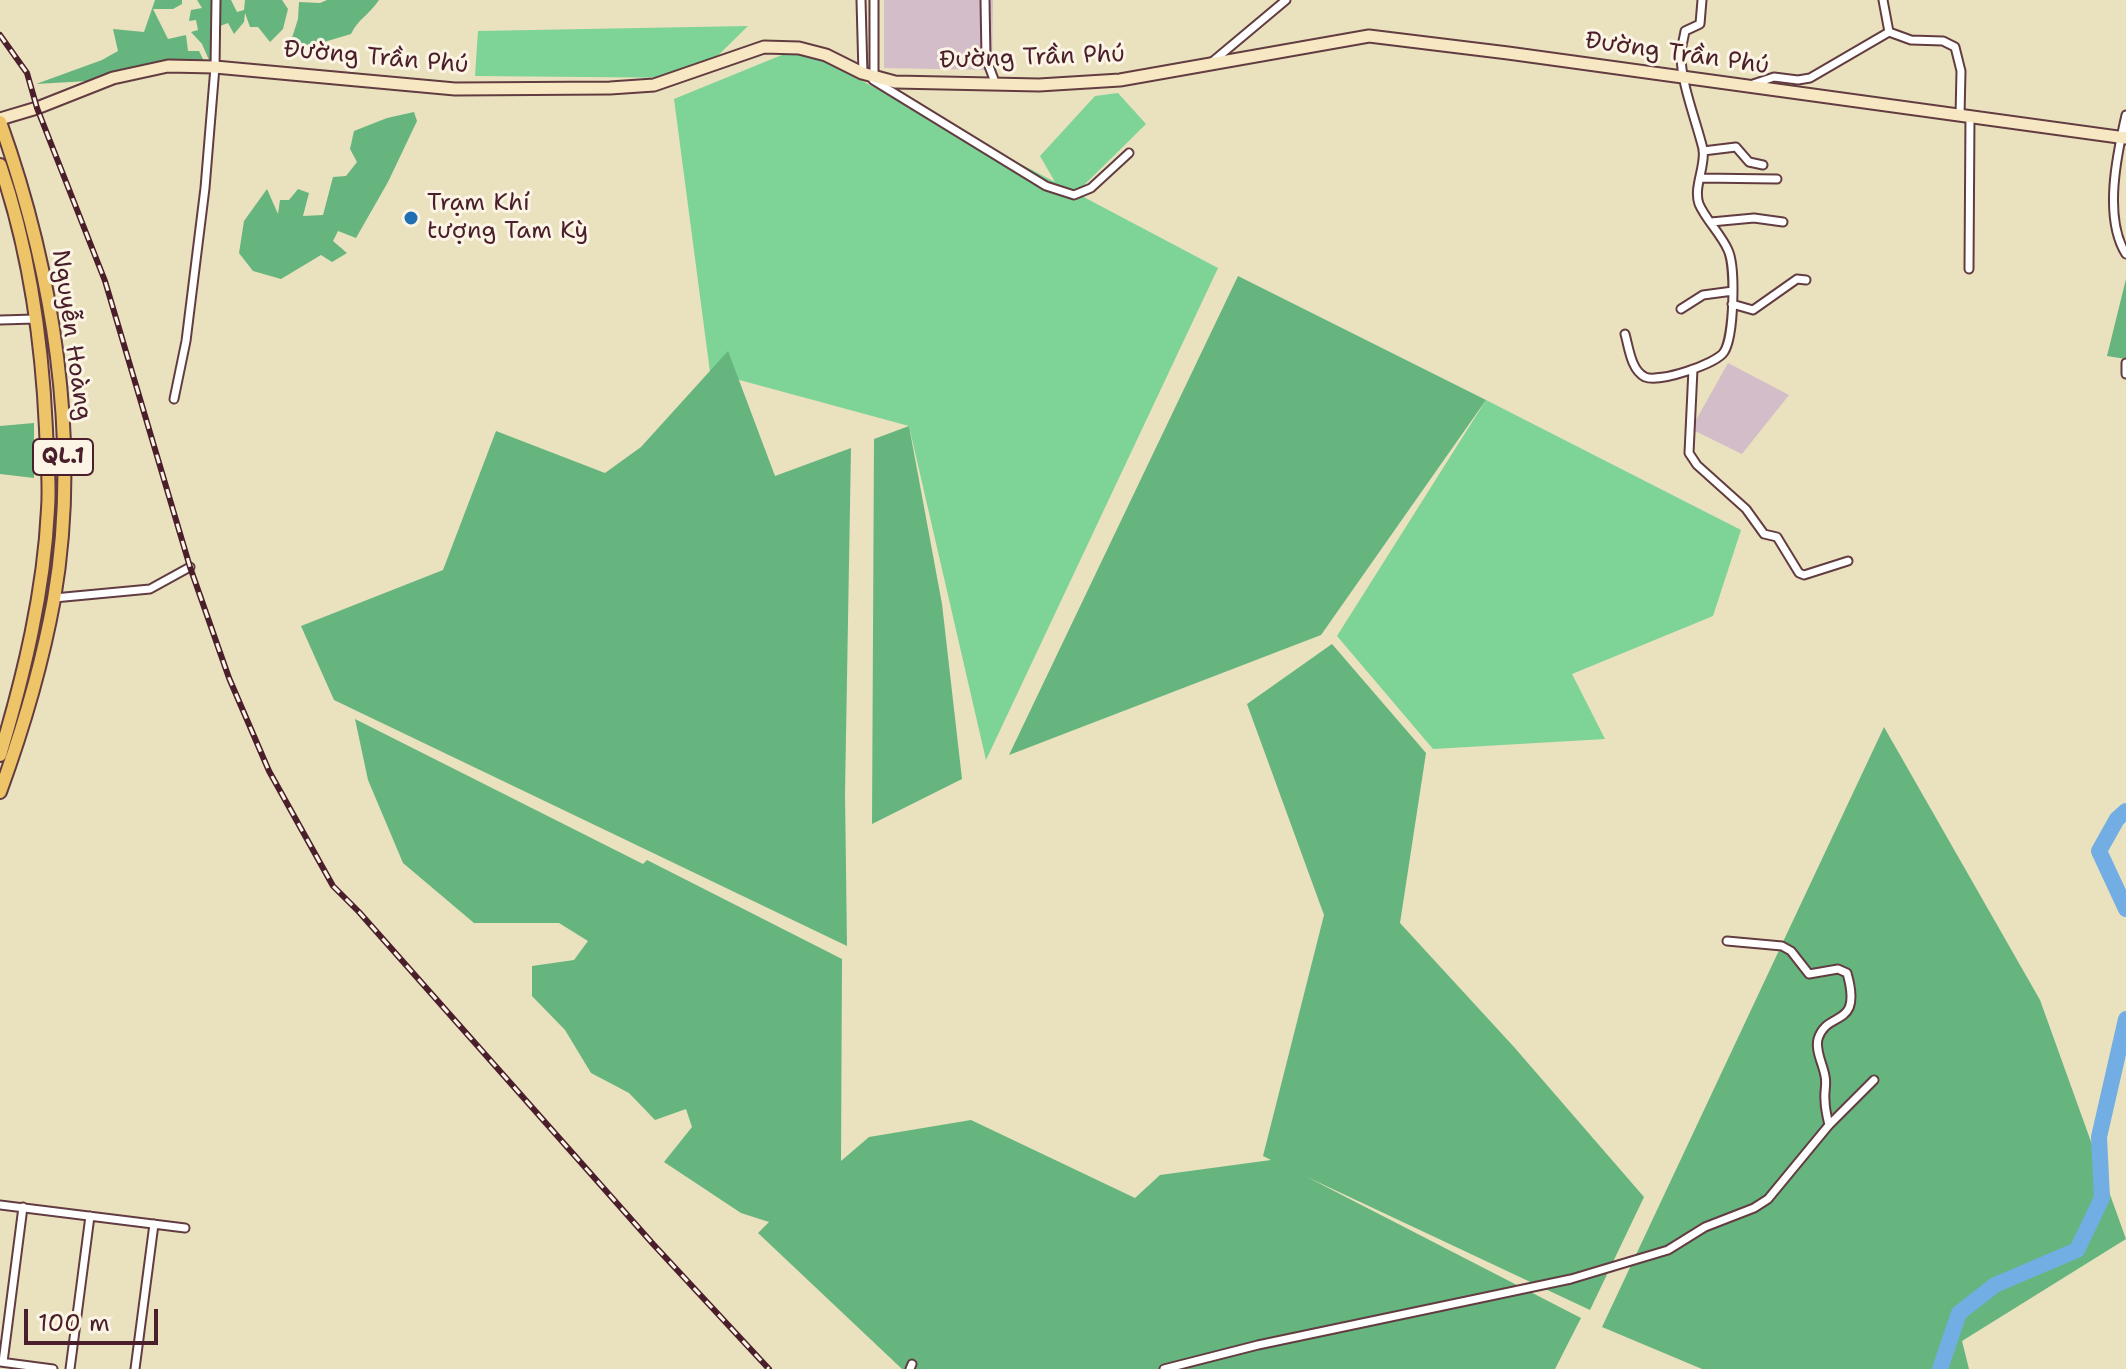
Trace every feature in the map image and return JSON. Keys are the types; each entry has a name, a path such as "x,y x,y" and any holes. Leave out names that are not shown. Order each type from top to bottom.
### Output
{"highway":[{"name":"Nguyễn Hoàng","path":"0,120 19,174 42,265 58,375 64,464 61,539 54,598 20,738 0,792"},
{"name":"Nguyễn Hoàng","path":"0,165 24,252 43,361 49,508 23,679 0,755"}],"main road":[{"name":"Đường Trần Phú","path":"0,120 130,72 168,66 215,67 455,89 610,88 654,85 764,47 779,46 826,55 868,75 895,82 996,85 1120,80 1369,36 2123,138"}],"street":[{"path":"174,399 186,341 205,188 215,67 216,0"},
{"path":"861,0 868,75"},
{"path":"868,75 874,0"},
{"path":"985,0 986,58 996,85"},
{"path":"1212,62 1286,0"},
{"path":"1625,334 1635,365 1646,377 1656,379 1693,369 1724,353 1732,304 1733,272 1730,255 1699,203 1703,151 1687,94 1681,55 1685,31 1700,24 1702,0"},
{"path":"1883,0 1889,32"},
{"path":"1748,86 1774,77 1810,78 1889,32"},
{"path":"1889,32 1911,40 1946,41 1955,47 1961,71 1965,116 1969,269"},
{"path":"868,75 1046,186 1074,195 1091,188 1129,153"},
{"path":"2126,115 2114,202 2119,235 2126,254"},
{"path":"1703,151 1736,147 1749,162 1763,165"},
{"path":"1700,178 1777,179"},
{"path":"1711,222 1754,218 1783,222"},
{"path":"1732,304 1753,310 1797,279 1806,280"},
{"path":"1681,309 1703,295 1733,291"},
{"path":"0,320 35,319"},
{"path":"2126,363 2126,374"},
{"path":"1693,369 1687,448 1694,461 1746,509 1764,534 1777,537 1799,573 1804,575 1848,561"},
{"path":"54,598 150,589 190,567"},
{"path":"1727,941 1782,946 1791,951 1809,974 1838,969 1847,973 1852,991 1851,1003 1843,1016 1822,1031 1817,1044 1826,1079 1824,1098 1829,1125"},
{"path":"1164,1369 1258,1345 1571,1279 1668,1250 1705,1227 1754,1208 1768,1199 1829,1125 1874,1080"},
{"path":"0,1205 185,1228"},
{"path":"23,1207 1,1362 53,1369"},
{"path":"70,1369 90,1216"},
{"path":"135,1369 154,1224"}],"shaded area":[{"path":"884,0 993,0 992,70 884,68"},
{"path":"1728,363 1789,395 1742,454 1691,429"}],"green space":[{"path":"155,0 182,0 182,4 173,9 153,9 168,39 186,35 188,51 199,51 204,61 110,72 105,80 36,84 118,51 113,29 144,32"},
{"path":"197,0 231,0 237,12 244,10 245,0 282,0 288,9 283,29 270,42 258,27 250,27 245,13 244,22 234,34 228,23 220,26 217,54 209,60 202,44 191,32 198,30 196,20 189,21 191,10 202,8"},
{"path":"327,0 379,0 351,34 314,45 290,44 298,19 299,2 320,3"},
{"path":"748,26 695,78 475,76 478,31"},
{"path":"799,48 1055,182 1040,156 1095,96 1118,93 1146,124 1076,193 1218,268 986,760 909,426 710,372 674,99"},
{"path":"414,112 417,121 388,182 356,238 338,231 333,241 347,253 332,262 321,255 281,279 253,271 239,253 244,221 267,189 278,214 280,200 289,200 298,189 309,193 303,216 323,215 333,177 346,176 357,162 350,149 354,131 387,118"},
{"path":"1238,276 1486,400 1321,635 1009,755"},
{"path":"2126,279 2126,359 2107,356"},
{"path":"728,351 775,476 851,448 845,793 847,946 334,700 301,626 443,570 496,431 605,473 641,447"},
{"path":"1486,400 1741,530 1713,616 1572,674 1605,739 1433,749 1337,636"},
{"path":"34,423 34,478 0,474 0,426"},
{"path":"909,426 942,604 962,779 872,824 874,439"},
{"path":"1332,644 1426,753 1400,923 1514,1047 1644,1197 1590,1310 1307,1177 1581,1318 1555,1369 902,1369 758,1233 769,1222 741,1213 664,1162 692,1127 686,1109 655,1120 629,1093 591,1073 565,1030 532,996 532,966 574,960 588,941 559,923 474,923 403,863 368,780 355,719 643,864 647,860 842,959 841,1161 869,1137 971,1120 1135,1198 1160,1175 1271,1160 1263,1156 1324,915 1247,704"},
{"path":"1884,727 2040,1000 2126,1239 1962,1341 1969,1369 1702,1369 1602,1327"}],"waterway":[{"path":"2126,811 2117,819 2099,851 2126,909"},
{"path":"1940,1369 1959,1313 1995,1285 2077,1250 2102,1198 2099,1137 2126,1019"}],"railway":[{"path":"0,35 27,73 37,108 105,281 190,567 229,678 269,771 333,886 769,1369"}],"place":[{"name":"Trạm Khí tượng Tam Kỳ","path":"411,218"}]}
